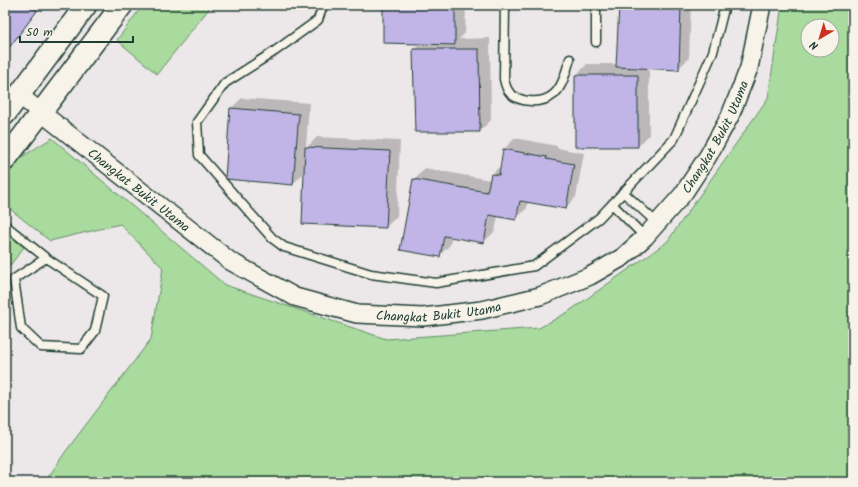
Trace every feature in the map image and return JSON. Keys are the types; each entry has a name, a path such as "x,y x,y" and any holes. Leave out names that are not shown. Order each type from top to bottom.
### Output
{"street":[{"path":"5,114 86,5"},
{"path":"5,160 122,5"},
{"name":"Changkat Bukit Utama","path":"19,95 230,261 295,297 357,314 423,317 482,310 540,296 590,276 623,257 658,224 683,194 708,156 730,116 749,68 762,5"}],"lane":[{"path":"323,5 318,20 275,51 225,83 197,122 199,155 272,238 284,247 371,274 436,283 534,266 599,218 674,139 713,52 725,5"},
{"path":"505,5 504,79 505,86 509,93 523,100 542,101 553,95 560,85 570,59"},
{"path":"596,5 596,42"},
{"path":"623,192 658,224"},
{"path":"612,204 645,237"},
{"path":"5,225 46,258 103,296 95,331 81,349 41,347 21,328 14,279 46,258"}],"green space":[{"path":"143,5 212,5 157,74 117,40"},
{"path":"782,5 853,5 853,482 45,482 66,451 151,339 163,268 120,224 50,241 5,205 5,178 17,160 52,138 225,285 386,339 539,328 568,312 667,242 768,98"},
{"path":"5,233 24,247 5,272"}],"building":[{"path":"5,5 30,5 37,11 5,53"},
{"path":"383,5 455,5 455,45 383,43"},
{"path":"619,5 681,5 679,70 616,67"},
{"path":"413,49 479,49 480,132 415,132"},
{"path":"575,75 638,75 638,147 575,147"},
{"path":"230,108 299,114 293,185 225,179"},
{"path":"305,147 390,151 386,228 302,224"},
{"path":"503,149 547,157 546,159 574,164 566,209 520,201 516,220 489,215 484,243 444,236 440,257 400,250 413,179 487,192 491,174 499,175"}]}
